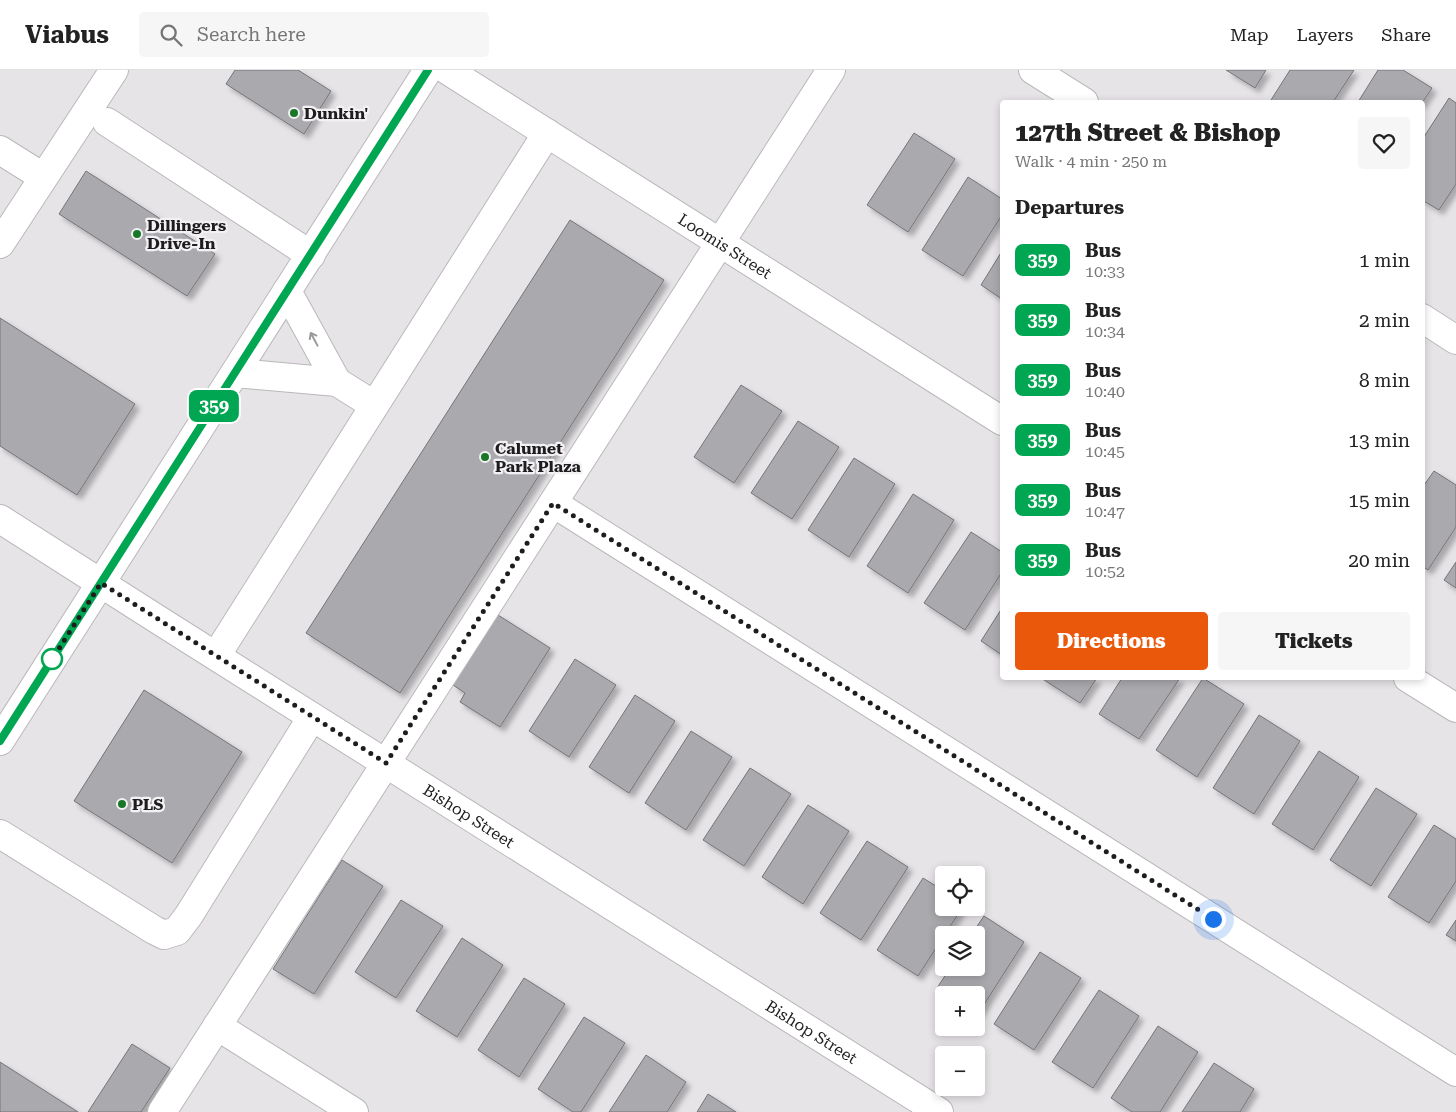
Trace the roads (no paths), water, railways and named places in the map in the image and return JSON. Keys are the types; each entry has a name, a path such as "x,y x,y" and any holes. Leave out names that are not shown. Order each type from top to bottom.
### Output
{"street":[{"path":"0,244 114,70"},
{"path":"0,741 428,70"},
{"name":"Loomis Street","path":"447,70 1000,420"},
{"path":"162,1112 831,70"},
{"path":"1033,70 1081,100"},
{"path":"107,122 311,255"},
{"path":"216,656 547,133"},
{"path":"0,150 43,177"},
{"path":"288,291 337,382"},
{"path":"1425,320 1456,340"},
{"path":"235,373 337,382 374,405"},
{"path":"553,503 1456,1072"},
{"name":"Bishop Street","path":"0,519 939,1112"},
{"path":"1411,680 1456,708"},
{"path":"0,834 154,930 164,935 177,931 189,915 312,717"},
{"path":"217,1026 354,1112"}],"place":[{"name":"Dunkin'","path":"294,113"},
{"name":"Dillingers Drive-In","path":"137,234"},
{"name":"Calumet Park Plaza","path":"485,457"},
{"name":"PLS","path":"122,804"}]}
